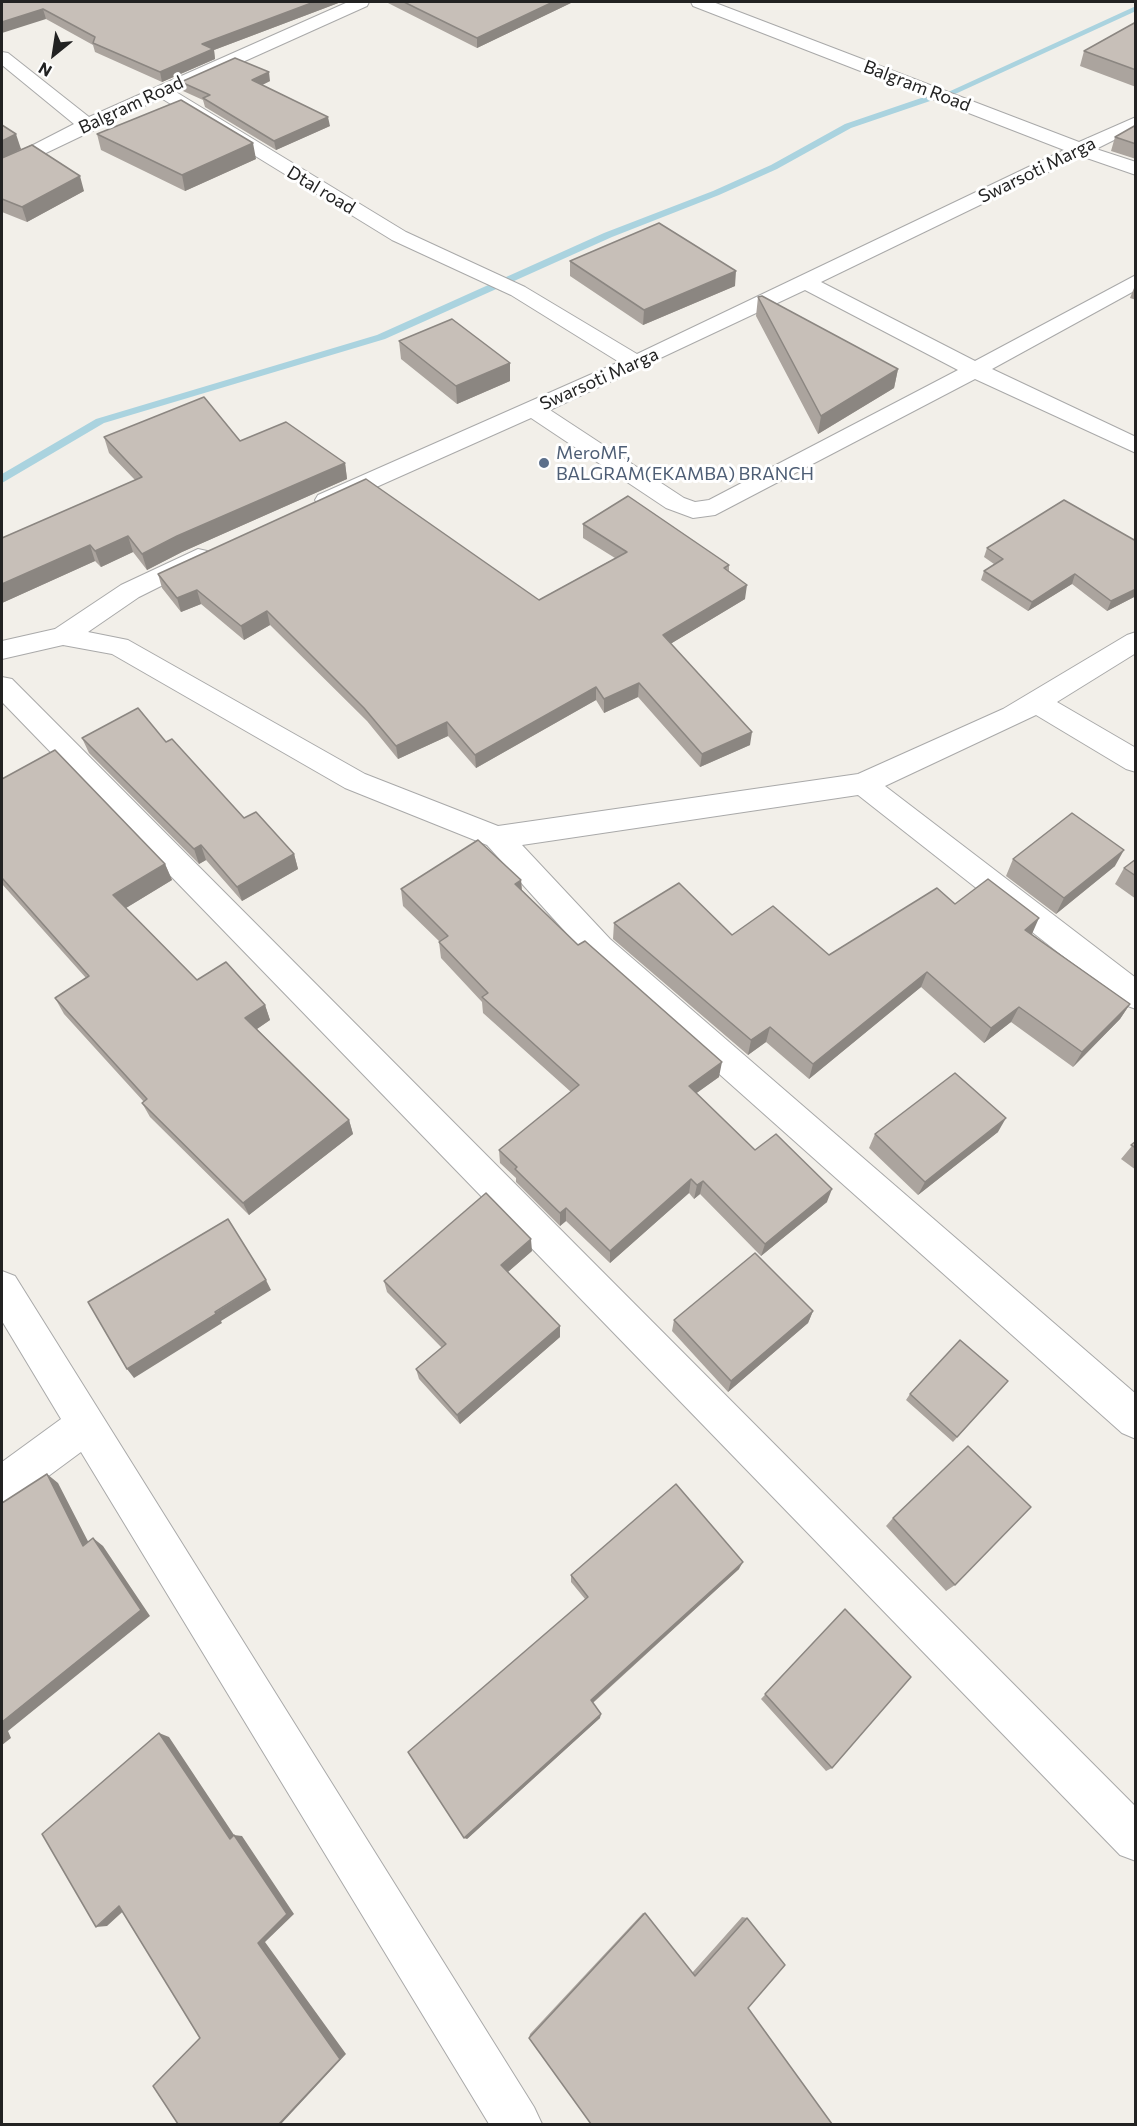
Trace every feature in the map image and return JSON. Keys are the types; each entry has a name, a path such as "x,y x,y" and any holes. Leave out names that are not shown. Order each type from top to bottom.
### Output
{"street":[{"name":"Balgram Road","path":"2,168 87,125 361,2"},
{"name":"Balgram Road","path":"699,2 1136,169"},
{"path":"303,7 323,18"},
{"path":"2,57 87,125"},
{"name":"Dtal road","path":"162,91 399,236 513,289 636,363"},
{"name":"Swarsoti Marga","path":"309,508 636,363 1136,122"},
{"path":"533,409 614,460 675,503 693,510 715,507 975,370 1136,281"},
{"path":"806,282 975,370 1132,440"},
{"path":"2,650 63,636 130,591 224,546"},
{"path":"63,636 118,646 355,781 497,837 599,948 1136,1420"},
{"path":"497,837 863,784 1013,716 1136,641"},
{"path":"2,686 1136,1839"},
{"path":"1036,702 1136,762"},
{"path":"863,784 1136,996"},
{"path":"2,1288 517,2124"},
{"path":"2,1486 87,1424"}],"building":[{"path":"2,2 314,2 202,44 213,49 160,72 93,43 95,37 43,9 2,22"},
{"path":"404,2 553,2 477,38"},
{"path":"1136,22 1136,70 1084,51"},
{"path":"235,58 269,72 252,80 328,117 274,141 203,98 210,95 181,82"},
{"path":"181,100 253,143 182,175 97,134"},
{"path":"2,125 16,134 2,141"},
{"path":"1136,125 1136,144 1115,137"},
{"path":"32,145 80,176 22,207 2,199 2,158"},
{"path":"659,223 736,271 644,310 570,261"},
{"path":"762,296 898,369 821,416 758,297"},
{"path":"452,319 510,363 456,386 399,341"},
{"path":"204,397 240,441 286,422 345,463 177,536 142,554 128,536 95,551 90,545 2,584 2,538 142,477 104,437"},
{"path":"366,479 539,600 627,552 583,524 628,496 729,565 724,568 747,585 663,635 752,732 702,754 639,683 604,699 596,687 475,755 447,722 396,746 364,708 267,611 241,626 197,590 177,598 158,574"},
{"path":"1064,500 1136,541 1136,589 1111,601 1075,574 1032,602 984,571 1003,559 987,548"},
{"path":"138,708 166,742 172,739 244,818 256,812 294,854 237,887 201,845 194,849 82,738"},
{"path":"55,750 165,864 113,895 197,980 226,962 265,1005 245,1018 349,1120 243,1203 142,1103 147,1099 55,998 89,976 2,878 2,779"},
{"path":"1072,813 1124,850 1064,898 1013,859"},
{"path":"478,840 521,880 515,884 578,945 585,941 722,1062 689,1086 755,1150 776,1134 832,1189 765,1244 703,1181 697,1185 691,1179 610,1251 566,1208 560,1213 515,1169 517,1167 499,1150 579,1085 482,997 488,993 439,942 448,936 401,889"},
{"path":"1136,859 1136,876 1124,868"},
{"path":"988,879 1039,918 1025,930 1130,1004 1082,1052 1019,1007 991,1028 927,972 813,1064 770,1027 751,1040 614,923 679,883 732,935 773,906 829,955 937,888 955,904"},
{"path":"955,1073 1006,1118 925,1182 875,1134"},
{"path":"486,1193 531,1239 501,1265 560,1326 457,1415 416,1369 446,1344 384,1281"},
{"path":"228,1219 266,1280 127,1369 88,1302"},
{"path":"755,1253 813,1311 731,1381 674,1320"},
{"path":"960,1340 1008,1381 957,1437 910,1394"},
{"path":"968,1446 1031,1507 955,1585 893,1518"},
{"path":"47,1474 83,1546 93,1538 141,1610 2,1722 2,1503"},
{"path":"676,1484 743,1562 591,1700 601,1714 464,1838 408,1752 588,1597 571,1575"},
{"path":"845,1609 911,1677 832,1768 765,1694"},
{"path":"159,1733 230,1839 234,1835 287,1914 258,1943 340,2059 279,2124 178,2124 153,2086 200,2038 119,1906 96,1927 42,1834"},
{"path":"645,1913 695,1976 747,1918 785,1965 748,2008 832,2124 591,2124 529,2038"}],"waterway":[{"path":"950,93 1136,8"},
{"path":"2,479 100,421 381,337 608,235 716,193 774,167 848,126 930,98"}],"place":[{"name":"MeroMF, BALGRAM(EKAMBA) BRANCH","path":"544,463"}]}
